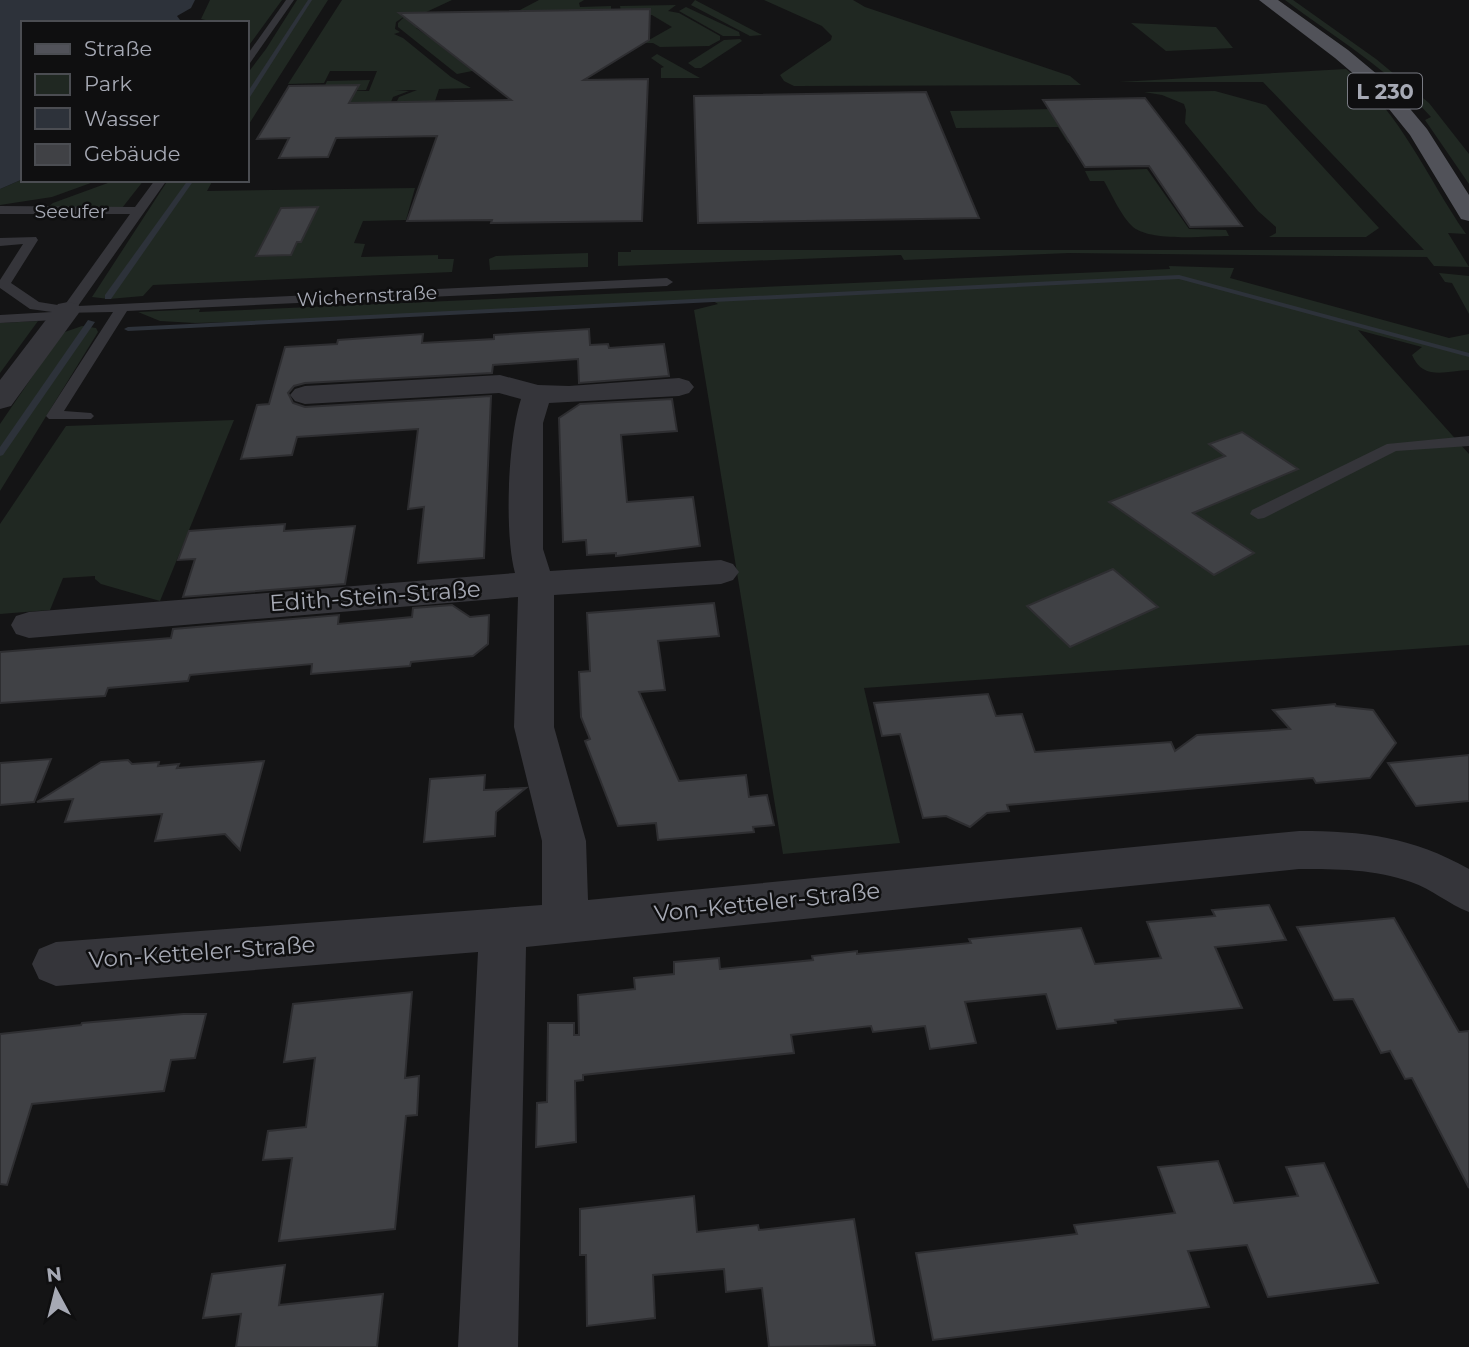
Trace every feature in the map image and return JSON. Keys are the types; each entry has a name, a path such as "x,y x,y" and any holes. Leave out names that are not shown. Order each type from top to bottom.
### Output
{"main road":[{"name":"L 230","path":"1267,0 1338,51 1385,91 1423,139 1469,214"}],"street":[{"path":"0,400 66,313"},
{"path":"305,395 500,384 537,394 569,395 680,387"},
{"path":"537,394 528,423 526,549 536,585 534,727 564,841 565,922"},
{"name":"Edith-Stein-Straße","path":"29,625 454,589 721,572"},
{"name":"Von-Ketteler-Straße","path":"56,964 503,929 1299,850 1355,850 1424,866 1469,892"},
{"path":"488,1347 503,929"}],"lane":[{"path":"248,60 290,0"},
{"path":"66,313 82,287 141,211 160,182"},
{"name":"Seeufer","path":"0,210 141,211"},
{"path":"0,242 32,240 2,284 35,306 66,313"},
{"name":"Wichernstraße","path":"66,313 123,307 667,282"},
{"path":"86,416 54,416 123,307"},
{"path":"0,319 66,313"},
{"path":"1258,514 1393,447 1469,441"}],"green space":[{"path":"210,0 282,0 248,47 248,21 201,19"},
{"path":"297,0 328,0 248,125 248,73"},
{"path":"342,0 452,0 422,14 419,27 416,28 442,43 443,48 470,69 477,70 457,74 398,27 398,23 405,16 396,22 395,29 400,32 394,34 403,38 451,77 471,88 439,89 435,101 397,101 399,97 417,90 395,90 409,91 393,97 391,102 311,103 322,92 327,81 370,80 366,90 341,91 369,91 377,71 330,71 324,83 288,84"},
{"path":"539,0 584,0 579,3 580,7 611,6 611,17 499,21"},
{"path":"695,0 762,35 750,36 691,5"},
{"path":"764,0 853,0 865,7 1070,76 1081,85 794,86 784,81 780,75 831,40 832,36 822,26"},
{"path":"1285,0 1293,0 1376,59 1429,103 1469,154 1469,184 1425,120 1431,117 1415,100 1380,69"},
{"path":"676,5 668,11 679,13 720,36 720,40 709,46 660,47 653,43 641,43 642,40 649,40 672,27 652,15 622,16 620,6"},
{"path":"686,7 739,32 740,36 723,36 679,11"},
{"path":"1131,23 1216,27 1233,48 1166,51"},
{"path":"724,40 742,41 701,68 695,68 688,63"},
{"path":"657,54 700,78 661,78 661,68 664,67 651,58"},
{"path":"1346,69 1382,105 1412,147 1466,234 1448,233 1469,267 1434,266 1427,257 1069,253 904,260 901,255 618,266 618,252 631,250 1424,250 1263,82 1119,82"},
{"path":"1215,91 1266,105 1379,228 1366,237 1269,237 1276,233 1276,227 1258,211 1185,123 1184,104 1162,95 1144,92"},
{"path":"1105,108 1128,142 1068,143 1058,127 956,128 950,111"},
{"path":"1147,169 1189,229 1226,230 1229,236 1179,237 1141,232 1125,217 1104,181 1090,181 1085,171"},
{"path":"21,180 21,182 93,182 52,197 0,205 0,189"},
{"path":"111,182 142,182 122,208 47,208 53,203"},
{"path":"167,182 212,182 207,191 415,188 406,220 363,221 354,243 365,244 361,257 438,255 438,259 454,259 452,272 153,285 143,296 109,299 92,297"},
{"path":"588,253 588,267 490,270 489,259 496,256"},
{"path":"1169,266 1234,268 1230,278 1449,338 1469,334 1469,370 1436,373 1422,368 1412,355 1422,347 1358,330 1469,454 1469,645 864,688 900,843 783,854 694,310 718,304 710,299 322,320 195,323 160,321 138,312 200,309 199,312 1170,269"},
{"path":"1439,273 1469,276 1469,314 1452,283 1445,282"},
{"path":"38,321 0,373 0,323"},
{"path":"82,326 96,328 98,332 0,491 0,424 62,333"},
{"path":"234,420 160,601 101,584 95,576 63,578 50,610 0,614 0,524 66,426"}],"water":[{"path":"0,0 195,0 191,8 177,16 180,20 178,21 21,21 21,180 0,189"}],"building":[{"path":"650,9 649,40 584,80 648,79 642,221 407,221 437,136 336,138 328,157 279,158 289,138 257,139 289,86 359,85 349,103 511,100 399,13"},
{"path":"926,92 979,218 698,223 694,96"},
{"path":"1145,98 1242,226 1190,227 1149,166 1085,167 1043,100"},
{"path":"318,207 301,242 297,242 291,255 256,256 281,208"},
{"path":"589,329 590,345 608,344 609,348 664,344 669,376 579,383 578,359 493,365 492,373 305,383 294,386 288,393 293,403 305,407 491,396 484,558 418,563 424,507 408,509 418,429 297,437 292,455 241,459 257,405 269,404 285,347 423,334 422,343"},
{"path":"672,399 677,431 621,435 627,502 693,497 700,546 616,556 616,553 587,555 586,540 563,542 559,418 580,404"},
{"path":"1242,432 1298,469 1193,513 1254,553 1214,575 1109,502 1225,456 1209,444"},
{"path":"285,524 284,531 355,526 345,584 183,597 195,559 178,560 189,531"},
{"path":"1113,569 1158,607 1070,647 1027,606"},
{"path":"714,603 719,636 658,641 665,690 639,692 679,781 746,775 749,797 767,795 774,825 753,827 754,832 658,840 656,823 618,826 585,741 590,739 581,717 579,672 590,671 587,613"},
{"path":"452,605 470,617 489,615 488,644 473,656 411,662 410,666 311,674 312,664 190,675 188,681 108,688 105,696 0,703 0,652 171,638 173,629 339,615 338,624 412,617 413,608"},
{"path":"988,694 996,716 1022,714 1035,752 1171,742 1175,751 1197,735 1290,729 1273,710 1335,704 1373,710 1396,743 1370,778 1316,783 1313,778 1007,805 1009,811 987,813 970,827 946,816 923,818 900,734 882,736 874,703"},
{"path":"1469,755 1469,801 1416,806 1388,763"},
{"path":"51,759 34,802 0,805 0,763"},
{"path":"128,760 132,764 179,764 177,768 264,761 240,850 225,834 155,841 162,814 65,822 73,799 37,802 101,762"},
{"path":"485,775 484,790 526,788 496,812 495,836 424,842 430,779"},
{"path":"1269,905 1286,940 1215,947 1242,1008 1115,1020 1116,1023 1057,1029 1046,994 965,1002 976,1043 930,1049 925,1026 873,1032 871,1026 791,1035 794,1053 583,1075 583,1080 575,1081 576,1142 536,1147 537,1103 547,1102 548,1023 574,1023 574,1035 579,1035 578,995 635,989 634,978 674,974 674,962 719,958 720,969 813,960 812,956 971,943 969,939 1081,928 1095,964 1161,958 1147,922 1215,916 1212,910"},
{"path":"1394,918 1459,1032 1469,1031 1469,1188 1412,1078 1405,1079 1390,1051 1381,1053 1353,999 1334,1000 1297,927"},
{"path":"412,992 405,1078 419,1076 417,1115 406,1116 395,1229 279,1241 292,1158 263,1160 268,1131 306,1127 315,1058 284,1062 293,1004"},
{"path":"183,1014 206,1014 195,1058 171,1060 164,1091 32,1104 7,1185 0,1184 0,1034"},
{"path":"1218,1161 1234,1203 1298,1196 1286,1167 1324,1163 1378,1283 1268,1297 1247,1245 1188,1251 1209,1307 933,1340 916,1253 1077,1234 1074,1225 1175,1213 1158,1167"},
{"path":"694,1196 697,1232 758,1225 759,1230 854,1219 875,1345 769,1347 762,1288 726,1292 724,1269 653,1275 655,1318 587,1326 586,1255 580,1255 580,1209"},
{"path":"285,1265 279,1305 383,1294 377,1347 236,1347 241,1314 203,1318 212,1274"}],"waterway":[{"path":"248,95 310,0"},
{"path":"108,297 190,182"},
{"path":"128,329 1179,277 1469,355"},
{"path":"0,453 91,322"}]}
